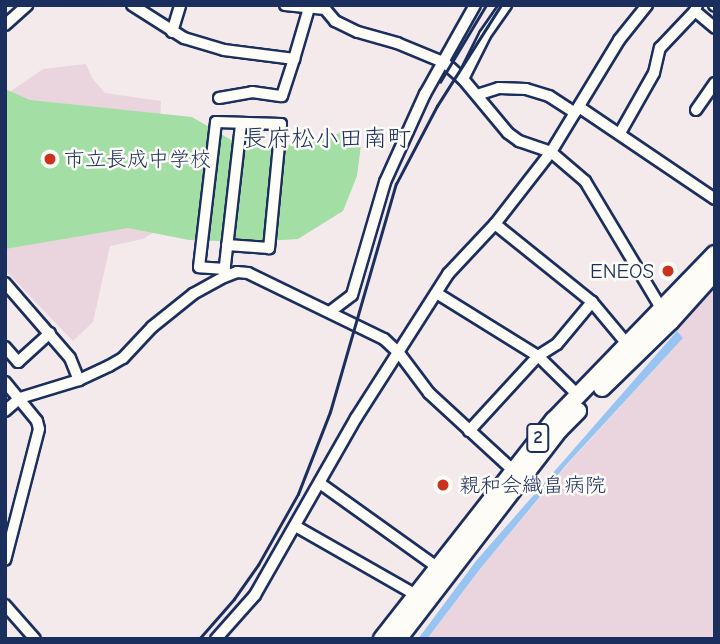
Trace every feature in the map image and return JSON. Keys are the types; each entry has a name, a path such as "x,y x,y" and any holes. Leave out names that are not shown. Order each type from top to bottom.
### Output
{"highway":[{"name":"2","path":"398,639 554,420 628,345 667,316 715,254"},
{"name":"2","path":"382,639 437,567 517,474 667,316 715,272"}],"street":[{"path":"5,25 27,5"},
{"path":"132,5 172,32 224,50 294,59"},
{"path":"172,32 180,5"},
{"path":"285,5 325,7 335,21 358,32 387,40 445,63 463,79 508,134 551,152 585,181 667,316"},
{"path":"331,311 352,295 385,182 425,94 445,63 475,5"},
{"path":"463,79 485,35 506,5"},
{"path":"216,639 255,596 297,527 356,418 438,294 448,274 495,224 551,152 619,40 647,5"},
{"path":"219,98 252,92 282,96 294,59 302,7"},
{"path":"620,133 654,73 660,48 696,8 715,28"},
{"path":"696,110 715,83"},
{"path":"477,95 499,88 526,89 549,96 620,133 715,199"},
{"path":"227,245 269,248 281,124 216,122 199,267 225,273 248,274 331,311 384,339 399,353 429,393 517,474"},
{"path":"225,273 241,124"},
{"path":"495,224 592,302 628,345"},
{"path":"5,411 20,398 79,380 123,358 174,308 225,273"},
{"path":"5,283 70,358 79,380"},
{"path":"438,294 538,356 579,396"},
{"path":"469,431 538,356 557,344 592,302"},
{"path":"5,347 18,362 50,333"},
{"path":"5,382 37,421 38,439 20,494 5,560"},
{"path":"321,484 437,567"},
{"path":"297,527 416,595"},
{"path":"5,605 35,639"}],"shaded area":[{"path":"86,64 92,78 105,93 161,101 160,123 173,221 143,239 110,246 93,322 73,341 5,270 5,95 43,69"},
{"path":"715,283 715,639 427,639 480,569 568,464 683,338 673,328"}],"green space":[{"path":"5,89 30,100 192,117 233,141 269,149 346,132 361,145 357,176 343,211 298,239 250,242 189,240 128,228 5,249"}],"water":[{"path":"677,331 683,338 567,464 480,569 427,639 418,639 476,561"}],"railway":[{"path":"440,82 486,5"},
{"path":"199,639 234,599 258,565 298,494 330,412 396,184 437,106 501,5"}],"place":[{"name":"市立長成中学校","path":"50,159"},
{"name":"ENEOS","path":"668,271"},
{"name":"親和会織畠病院","path":"443,485"}],"district":[{"name":"長府松小田南町","path":"327,139"}]}
